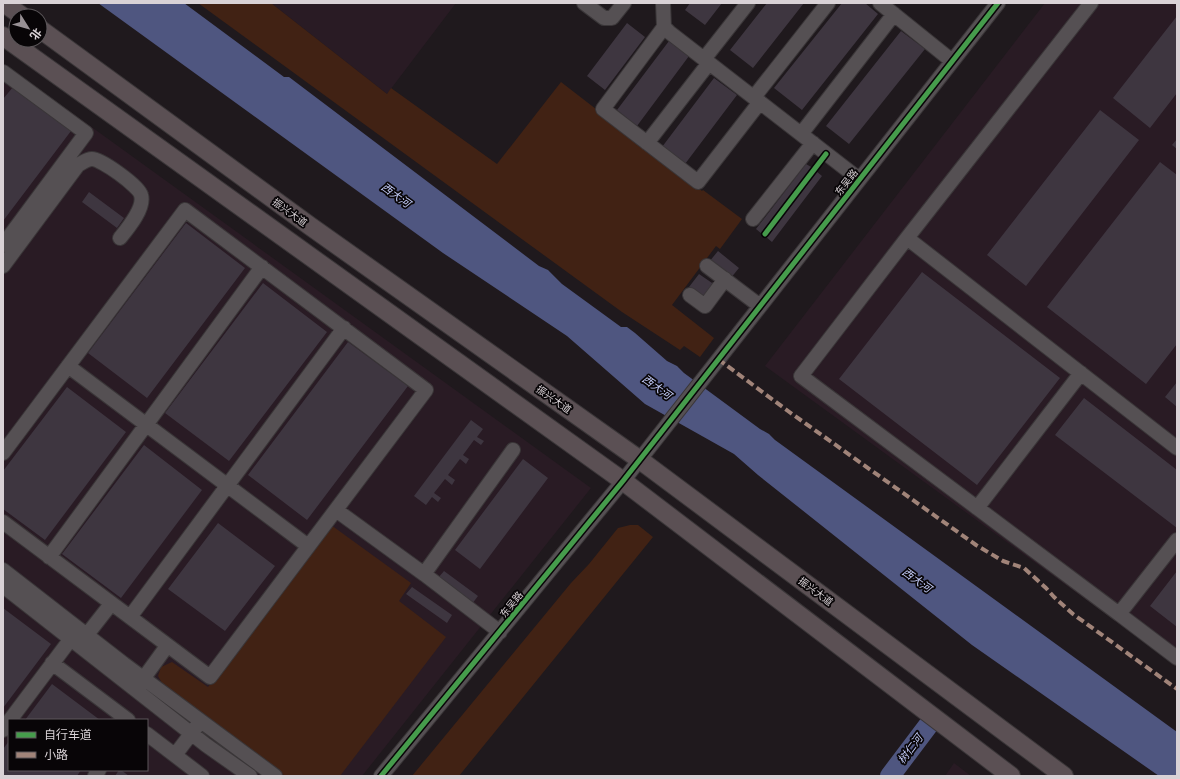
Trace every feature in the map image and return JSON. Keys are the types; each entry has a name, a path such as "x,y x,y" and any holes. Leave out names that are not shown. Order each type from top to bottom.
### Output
{"main road":[{"name":"振兴大道","path":"48,35 310,226 640,460 1064,776"},
{"path":"3,36 623,481 1011,776"}],"street":[{"path":"584,3 604,18 612,18 624,3"},
{"path":"663,3 664,22 707,61 859,179"},
{"path":"675,3 664,22 603,109 698,182 828,3"},
{"path":"647,143 748,3"},
{"path":"880,3 952,61"},
{"name":"东吴路","path":"381,776 640,460 998,3"},
{"path":"1091,3 801,376 1177,658"},
{"path":"802,134 894,14"},
{"path":"3,245 86,133 4,75"},
{"path":"753,219 813,143"},
{"path":"3,266 78,165 92,159 105,165 137,188 141,195 139,209 136,216 120,238"},
{"path":"3,453 185,210 426,390 210,678 3,522"},
{"path":"907,238 1177,448"},
{"path":"707,266 760,306"},
{"path":"49,557 262,267"},
{"path":"690,295 705,306 725,279"},
{"path":"130,617 344,328"},
{"path":"68,366 308,546"},
{"path":"977,508 1081,373"},
{"path":"424,574 513,450"},
{"path":"336,510 500,632"},
{"path":"1119,614 1177,540"},
{"path":"3,570 79,637"},
{"path":"3,586 79,637 140,684 191,733 250,776"},
{"path":"11,719 52,663 111,604"},
{"path":"140,684 167,646"},
{"path":"52,663 127,719"},
{"path":"140,684 201,721 275,776"},
{"path":"175,755 201,721"},
{"path":"148,735 202,776"}],"shaded area":[{"path":"198,3 271,3 387,94 391,88 497,164 561,82 702,191 703,190 742,219 720,249 716,246 672,305 714,338 700,357 684,346 680,350 622,312"},
{"path":"271,3 456,3 387,94"},
{"path":"1045,3 1177,3 1177,666 765,366"},
{"path":"3,63 591,488 362,776 3,776"},
{"path":"331,525 411,583 399,601 446,637 340,776 285,776 164,687 158,676 161,667 172,662 208,687"},
{"path":"638,525 653,537 459,776 412,776 618,528"},
{"path":"954,763 971,776 945,776"}],"water":[{"name":"西大河","path":"98,3 184,3 284,77 289,77 539,266 548,270 562,284 621,327 627,327 667,361 677,366 684,373 769,434 775,440 1177,732 1177,776 1159,776 972,645 758,475 734,454 645,404 567,336 443,253"}],"building":[{"path":"690,3 722,3 705,25 685,10"},
{"path":"767,3 804,3 753,68 730,50"},
{"path":"842,3 865,3 878,14 802,110 774,88"},
{"path":"1177,16 1177,93 1150,128 1113,98"},
{"path":"627,23 645,37 605,90 587,76"},
{"path":"901,31 925,49 849,144 826,126"},
{"path":"669,41 689,56 637,126 617,110"},
{"path":"714,78 737,95 685,164 662,147"},
{"path":"13,87 71,131 3,221 3,99"},
{"path":"1100,110 1139,140 1026,286 987,255"},
{"path":"1177,139 1177,149 1172,145"},
{"path":"1160,162 1177,175 1177,344 1146,384 1047,307"},
{"path":"806,164 813,168 762,234 756,229"},
{"path":"816,171 822,176 772,242 766,237"},
{"path":"89,192 124,218 117,228 82,202"},
{"path":"186,223 245,268 147,398 88,353"},
{"path":"718,251 739,268 730,279 709,262"},
{"path":"922,272 1060,378 977,485 839,379"},
{"path":"699,274 715,285 704,299 689,287"},
{"path":"263,283 327,332 229,461 165,413"},
{"path":"348,342 408,386 307,520 248,475"},
{"path":"1177,382 1177,407 1165,397"},
{"path":"67,387 126,432 45,540 3,509 3,471"},
{"path":"1084,398 1177,470 1177,528 1055,435"},
{"path":"471,420 483,429 477,437 484,441 481,445 474,440 463,455 469,459 466,464 460,459 448,475 455,480 452,485 445,479 434,493 441,498 438,502 432,497 426,505 414,496"},
{"path":"144,445 202,490 121,598 62,554"},
{"path":"523,459 548,478 480,569 455,550"},
{"path":"218,523 275,566 225,631 168,589"},
{"path":"444,571 478,596 472,604 438,578"},
{"path":"1177,571 1177,627 1150,606"},
{"path":"412,587 452,615 447,623 406,594"},
{"path":"3,608 51,644 3,708"},
{"path":"52,684 99,719 26,719"},
{"path":"8,742 8,771 80,771 77,776 3,776 3,749"},
{"path":"118,771 122,771 129,776 115,776"}],"waterway":[{"name":"树仁河","path":"890,776 930,723"}],"marked path":[{"path":"718,359 788,411 976,545 1003,561 1024,568 1073,614 1177,689"}],"cycle path":[{"path":"381,776 623,481 998,3"},
{"path":"765,234 826,154"}]}
